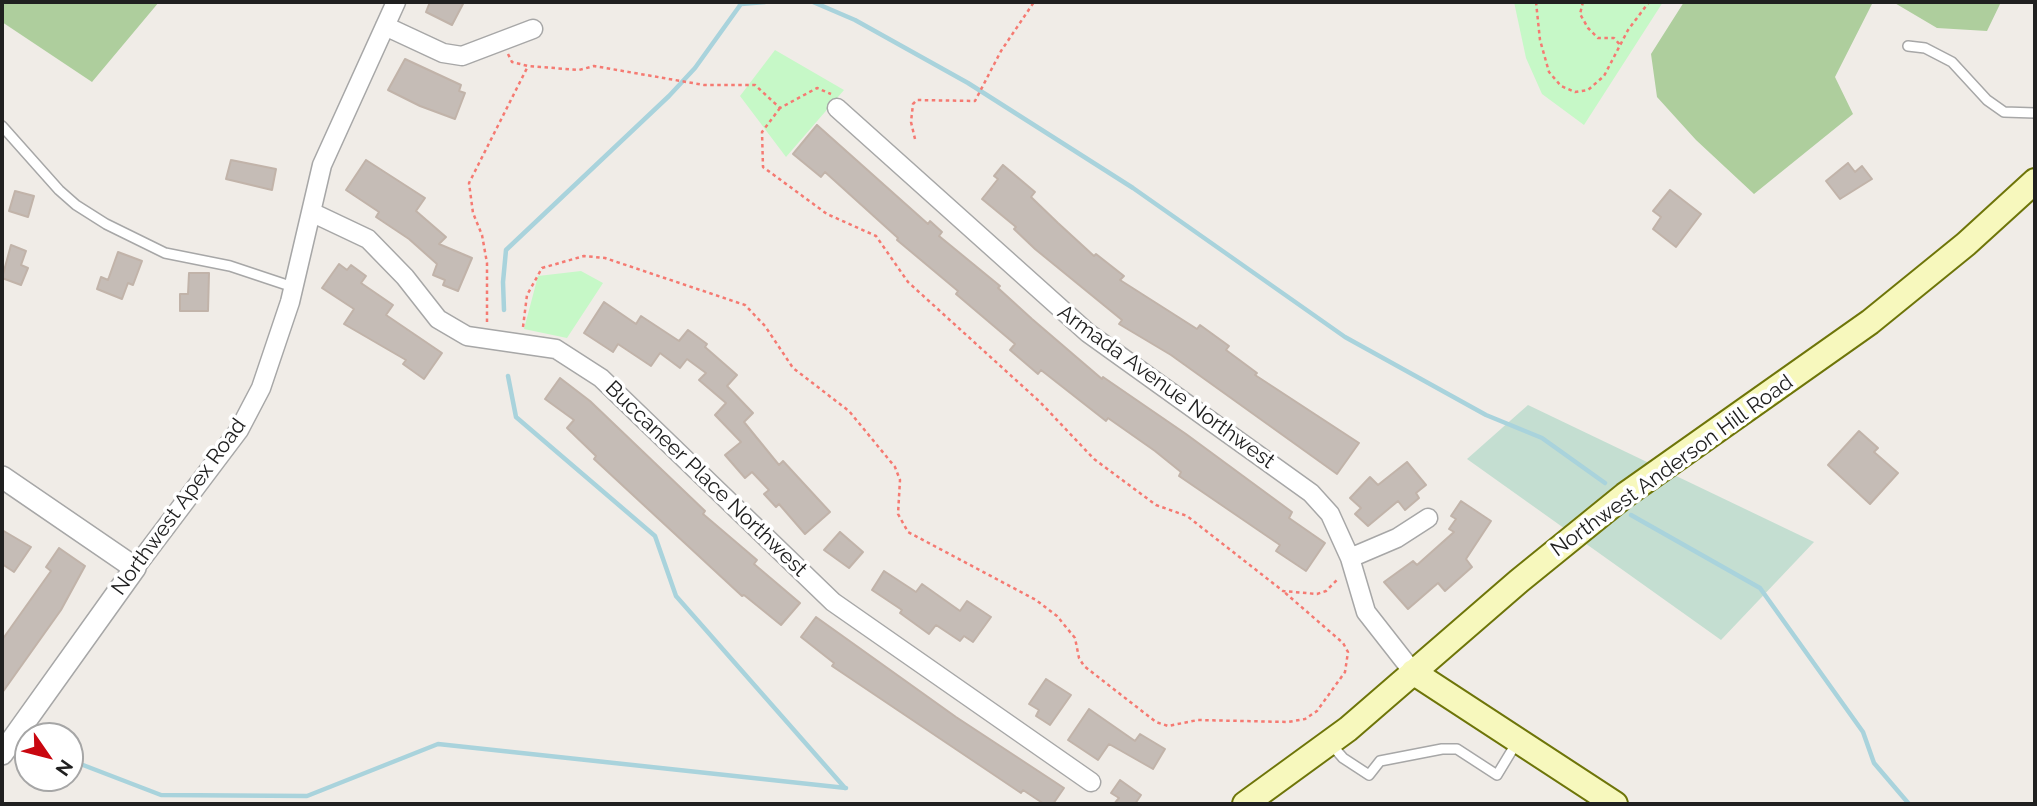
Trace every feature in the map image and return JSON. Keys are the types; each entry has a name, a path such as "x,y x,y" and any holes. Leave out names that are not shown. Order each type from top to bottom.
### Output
{"main road":[{"name":"Northwest Anderson Hill Road","path":"1245,804 1330,742 1625,495 1871,322 1966,244 2035,181"},
{"path":"1413,672 1615,804"}],"street":[{"name":"Northwest Apex Road","path":"2,754 135,568 239,430 261,387 293,288 322,165 396,2"},
{"path":"385,26 453,55 473,54 533,29"},
{"name":"Armada Avenue Northwest","path":"837,108 1087,333 1311,494 1330,514 1350,558 1366,612 1413,672"},
{"name":"Buccaneer Place Northwest","path":"311,212 368,239 405,277 438,319 467,336 556,349 601,378 833,601 1090,782"},
{"path":"2,477 135,568"},
{"path":"1350,558 1397,538 1428,517"}],"lane":[{"path":"1908,46 1925,48 1952,62 1987,100 2004,112 2035,113"},
{"path":"2,126 59,190 100,220 165,253 230,265 293,288"},
{"path":"1330,742 1343,758 1370,775 1380,761 1442,749 1457,749 1497,775 1518,741"}],"path":[{"path":"915,139 911,122 916,100 975,101 1000,51 1034,2"},
{"path":"1536,2 1543,55 1549,72 1561,86 1575,92 1595,86 1628,30 1649,2"},
{"path":"1583,2 1580,14 1588,28 1598,38 1614,38 1621,46"},
{"path":"503,42 512,62 528,66 579,70 594,65 704,85 755,85 780,108"},
{"path":"485,339 487,263 469,183 503,110 528,66"},
{"path":"518,345 527,295 536,275 549,264 564,264 584,256 605,258 745,305 765,326 793,369 849,411 895,467 900,480 898,514 908,531 1036,600 1057,616 1075,638 1079,658 1084,666 1156,722 1168,726 1198,720 1288,722 1305,719 1317,711 1345,672 1348,652 1343,643 1283,591 1187,516 1156,505 1094,459 1040,401 908,282 876,236 827,214 762,167 762,132 780,108 817,88 835,97 837,108"},
{"path":"1283,591 1317,594 1335,585 1338,579"}],"green space":[{"path":"2,2 159,2 92,82 2,22"},
{"path":"1514,2 1663,2 1584,125 1542,94 1526,58"},
{"path":"1684,2 1873,2 1835,77 1853,114 1754,194 1696,140 1657,97 1651,54"},
{"path":"1893,2 2001,2 1987,31 1937,28"},
{"path":"775,50 844,90 786,157 740,96"},
{"path":"581,271 603,283 567,338 524,329 538,276"},
{"path":"1528,405 1814,542 1721,640 1467,459"}],"building":[{"path":"430,2 464,2 452,25 426,12"},
{"path":"405,59 461,85 459,91 465,93 455,119 388,90"},
{"path":"817,125 928,224 930,221 942,232 939,236 1000,286 998,288 1102,379 1103,377 1186,434 1292,512 1289,518 1325,543 1306,571 1276,551 1280,545 1179,476 1181,472 1155,451 1108,418 1106,421 1041,370 1038,374 1010,350 1015,344 956,294 958,291 897,240 898,238 825,172 821,177 793,154"},
{"path":"231,160 276,169 272,190 226,179"},
{"path":"366,160 425,198 416,211 446,237 439,244 472,258 458,291 443,285 445,280 433,275 437,264 409,239 376,217 379,212 346,190"},
{"path":"1848,163 1855,172 1862,166 1872,179 1840,199 1826,181"},
{"path":"1003,165 1035,192 1031,197 1058,223 1094,256 1096,254 1124,276 1120,280 1197,329 1200,325 1229,346 1226,350 1257,373 1255,375 1359,443 1337,474 1171,355 1119,324 1122,320 1035,249 1014,229 1016,227 982,199 998,179 994,176"},
{"path":"1670,190 1701,214 1676,247 1653,229 1661,217 1653,211"},
{"path":"15,191 34,196 28,217 9,211"},
{"path":"11,245 26,251 21,265 28,268 21,285 2,278"},
{"path":"118,252 142,261 133,285 128,283 122,299 97,289 101,277 108,280"},
{"path":"339,264 347,270 351,265 366,276 361,283 393,305 386,315 442,353 424,379 403,364 406,360 344,324 354,309 322,288"},
{"path":"189,273 209,273 208,311 180,311 180,294 188,294"},
{"path":"604,302 636,324 641,316 679,341 688,330 707,344 705,347 737,375 727,386 753,413 744,422 779,465 783,461 830,512 805,534 779,504 776,507 764,494 769,490 752,472 745,478 725,455 741,442 715,415 726,403 699,380 706,373 687,359 680,368 660,353 651,366 618,344 613,352 584,333"},
{"path":"560,378 590,401 705,511 703,514 757,560 754,564 800,603 781,625 742,596 594,459 596,456 567,428 574,420 545,399"},
{"path":"1859,431 1878,448 1874,452 1898,473 1870,504 1828,465"},
{"path":"1407,462 1426,485 1416,493 1419,498 1405,510 1398,501 1368,526 1355,514 1361,508 1350,498 1370,477 1378,485"},
{"path":"1461,501 1491,521 1466,559 1472,567 1445,591 1438,583 1408,609 1384,582 1413,561 1417,565 1454,532 1449,529 1456,519 1451,516"},
{"path":"2,530 31,547 14,572 2,564"},
{"path":"840,532 863,552 849,568 824,550"},
{"path":"59,548 85,566 61,610 2,693 2,640 51,571 46,567"},
{"path":"884,571 916,592 922,584 960,611 967,601 991,617 973,642 964,636 960,641 936,625 929,634 900,613 902,610 872,590"},
{"path":"816,617 956,717 1064,788 1053,804 1044,804 1023,790 1021,793 832,666 834,663 801,637"},
{"path":"1046,679 1071,695 1050,725 1036,716 1039,710 1029,704"},
{"path":"1089,709 1135,741 1140,734 1165,749 1153,769 1109,744 1098,760 1068,740"},
{"path":"1120,780 1141,795 1135,804 1114,804 1119,798 1111,793"}],"waterway":[{"path":"738,2 765,2"},
{"path":"813,2 855,20 968,83 1133,188 1345,337 1486,415 1542,438 1605,483"},
{"path":"504,310 506,250 669,96 695,68 741,4"},
{"path":"508,376 516,417 655,536 676,596 845,788"},
{"path":"1631,515 1760,588 1863,732 1874,763 1909,804"},
{"path":"84,765 161,795 307,796 438,744 846,788"}]}
